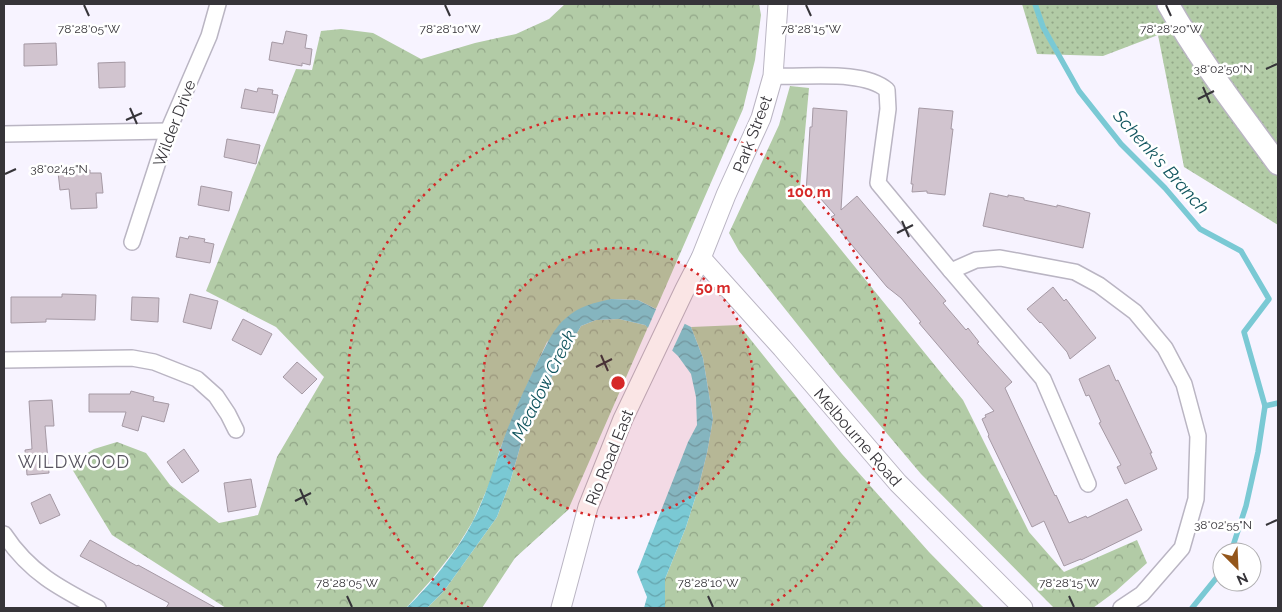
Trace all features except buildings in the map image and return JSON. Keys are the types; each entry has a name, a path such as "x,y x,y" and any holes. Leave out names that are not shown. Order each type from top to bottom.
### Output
{"main road":[{"path":"1168,4 1184,33 1208,69 1278,164"}],"street":[{"name":"Wilder Drive","path":"132,242 168,131 210,36 218,4"},
{"name":"Park Street","path":"701,258 726,195 761,118 773,76 778,4"},
{"path":"773,76 857,76 879,83 887,90 888,109 878,183 1043,379 1088,484"},
{"path":"4,134 168,131"},
{"name":"Rio Road East","path":"561,608 588,507 623,419 701,258"},
{"name":"Melbourne Road","path":"701,258 782,348 898,484 1022,608"},
{"path":"951,271 976,260 1000,258 1075,272 1099,284 1135,312 1165,348 1184,384 1198,436 1196,499 1182,548 1142,594 1121,608"},
{"path":"4,360 132,358 154,362 197,379 216,396 236,430"},
{"path":"4,534 21,558 41,576 59,588 98,608"}],"green space":[{"path":"565,4 759,4 761,15 755,60 743,109 656,309 638,300 611,299 547,342 516,409 500,449 491,480 473,521 457,547 432,579 406,608 226,608 112,535 69,464 94,449 117,442 146,453 170,485 219,523 258,515 277,457 324,377 276,327 206,291 296,69 312,70 321,31 341,29 373,33 421,59 475,43 516,34 549,19"},
{"path":"1022,4 1278,4 1278,225 1184,167 1158,35 1103,56 1037,54"},
{"path":"790,86 809,88 799,198 963,400 1029,532 1064,572 1137,540 1147,563 1116,591 1093,608 1054,608 921,474 836,373 739,251 729,233 779,125"},
{"path":"619,319 648,327 568,510 515,558 482,608 427,608 444,591 497,517 534,408 581,326 596,320"},
{"path":"739,325 842,454 929,552 984,608 665,608 665,579 686,527 698,489 713,419 703,358 691,327"}],"water":[{"name":"Meadow Creek","path":"611,299 638,300 691,327 703,358 713,419 698,489 686,527 665,579 665,608 644,608 647,597 637,572 688,442 697,425 696,397 691,374 678,356 645,325 619,319 596,320 581,326 534,408 497,517 444,591 427,608 406,608 443,567 460,544 473,521 485,495 513,415 554,332 571,314 581,308"}],"pier":[{"path":"657,307 686,321 671,353 647,330"}],"waterway":[{"name":"Schenk's Branch","path":"1035,4 1043,27 1079,91 1121,144 1165,188 1200,229 1241,251 1269,299 1244,332 1265,406 1258,452 1246,506 1234,542"},
{"path":"1265,406 1278,403"},
{"name":"Schenk's Branch","path":"1192,608 1212,583"}],"district":[{"name":"WILDWOOD","path":"74,462"}]}
